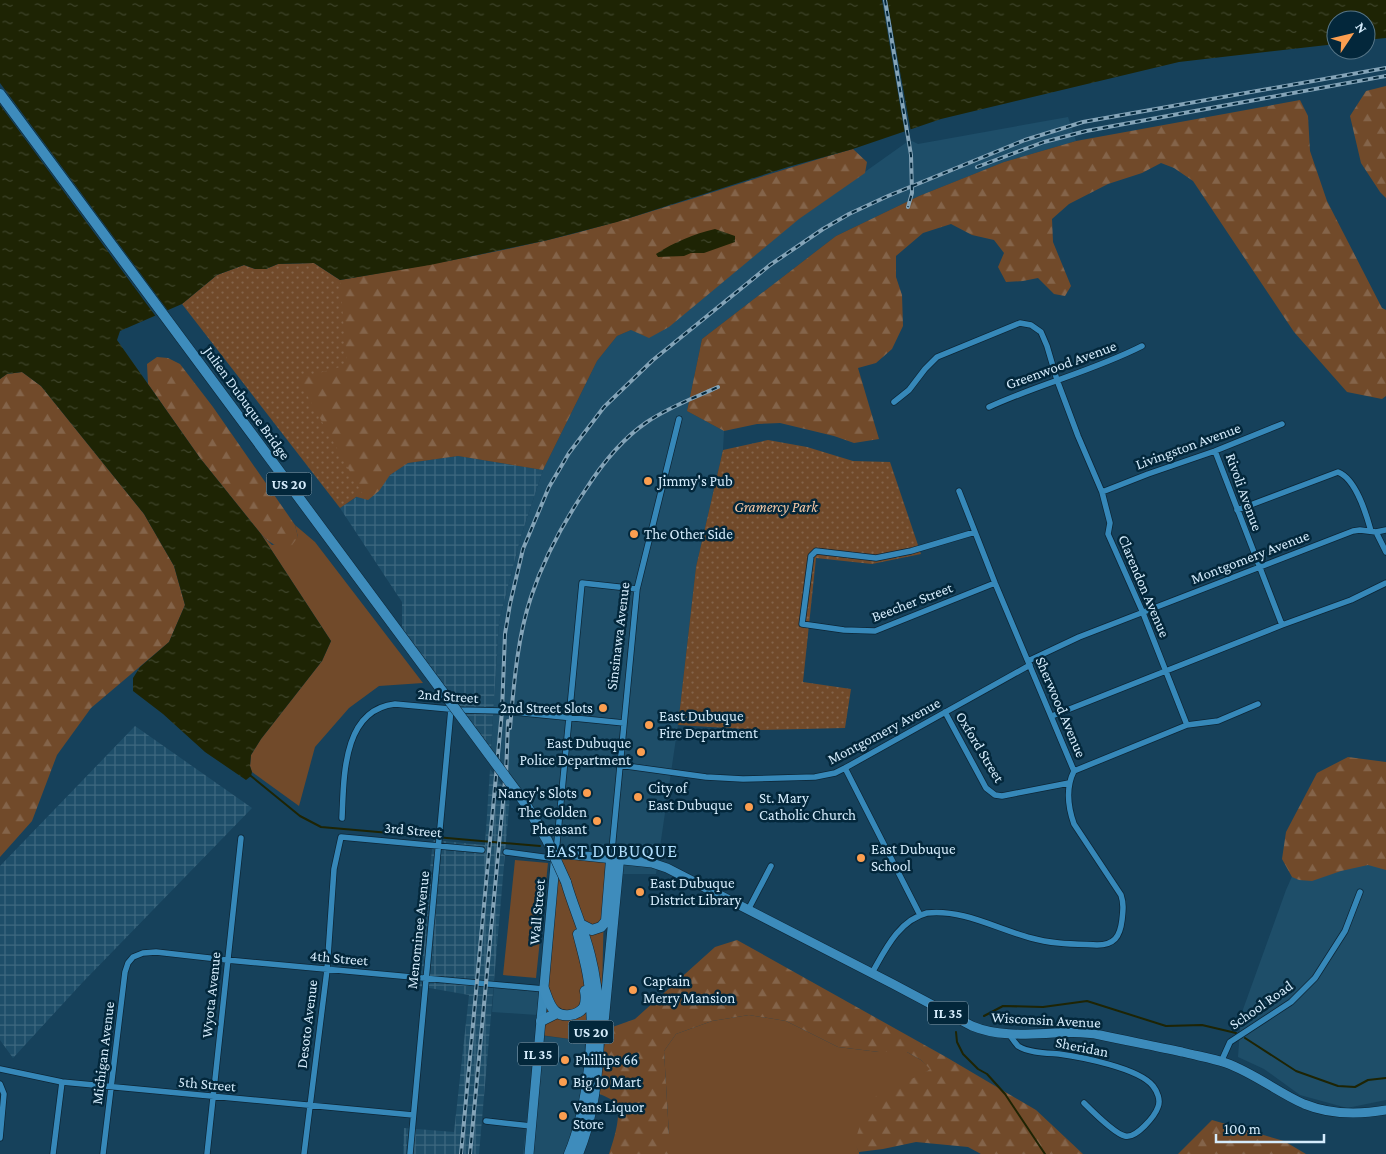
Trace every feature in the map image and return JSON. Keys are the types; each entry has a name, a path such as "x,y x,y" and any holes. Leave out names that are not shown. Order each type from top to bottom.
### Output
{"highway":[{"name":"Julien Dubuque Bridge","path":"0,94 525,803 547,840 566,882 574,908"},
{"path":"582,925 592,930 601,927 606,921 615,860"},
{"path":"596,1069 604,1020 615,860"},
{"name":"US 20","path":"574,908 582,925 594,969 598,999 598,1042 591,1109 578,1154"},
{"name":"US 20","path":"569,1154 582,1114 591,1042 592,1007 574,908"},
{"path":"544,989 552,1008 557,1013 570,1015 584,1006 586,998 583,955"},
{"path":"540,1022 557,1013"}],"main road":[{"name":"IL 35","path":"556,853 615,860"},
{"name":"Wall Street","path":"529,1154 556,853"},
{"name":"Wisconsin Avenue","path":"615,860 659,865 972,1026 994,1033 1009,1034 1062,1032 1094,1034 1221,1062 1242,1070 1316,1108 1355,1114 1386,1110"}],"street":[{"name":"Clarendon Avenue","path":"894,402 909,390 937,357 1016,324 1025,323 1032,325 1041,332 1078,436 1102,492 1110,523 1108,534 1143,613 1187,725"},
{"name":"Greenwood Avenue","path":"989,407 1019,393 1107,363 1142,346"},
{"name":"Sinsinawa Avenue","path":"615,860 619,765 637,589 679,419"},
{"name":"Livingston Avenue","path":"1102,492 1215,451 1282,424"},
{"name":"Rivoli Avenue","path":"1215,451 1282,625"},
{"path":"1237,510 1338,472 1345,476 1363,505 1373,532 1386,552"},
{"name":"Sherwood Avenue","path":"920,915 931,913 960,915 1043,941 1097,945 1113,942 1121,928 1123,901 1121,895 1074,824 1071,812 1069,783 1074,770 995,583 959,491"},
{"name":"Montgomery Avenue","path":"619,765 706,777 743,779 815,777 835,773 1029,663 1079,637 1347,533 1360,530 1373,532 1386,530"},
{"name":"Beecher Street","path":"974,532 911,551 876,558 816,551 811,556 802,624 844,630 875,631 995,583"},
{"name":"Wall Street","path":"556,853 582,583 637,589"},
{"path":"1052,716 1282,625 1351,600 1386,583"},
{"name":"2nd Street","path":"342,818 349,747 359,726 378,708 395,704 502,711 624,723"},
{"path":"1074,770 1187,725 1212,722 1258,704"},
{"name":"Menominee Avenue","path":"410,1154 451,709"},
{"name":"Oxford Street","path":"945,712 986,788 995,795 1007,796 1069,783"},
{"path":"845,768 920,915 896,933 872,973"},
{"name":"Wyota Avenue","path":"207,1154 241,838"},
{"name":"3rd Street","path":"341,838 439,843 482,850"},
{"name":"Desoto Avenue","path":"304,1154 326,970 334,869 341,838"},
{"path":"506,852 550,858 556,853"},
{"path":"748,910 771,866"},
{"name":"School Road","path":"1221,1062 1230,1042 1291,1002 1315,978 1345,931 1360,892"},
{"name":"4th Street","path":"133,958 143,953 156,952 326,970 544,989"},
{"name":"Michigan Avenue","path":"103,1154 125,972 128,963 133,958"},
{"name":"Sheridan","path":"1009,1034 1018,1046 1030,1051 1097,1061 1144,1078 1153,1086 1159,1102 1157,1110 1144,1127 1136,1134 1129,1136 1121,1134 1084,1103"},
{"name":"5th Street","path":"0,1069 62,1082 213,1098 413,1115"},
{"path":"53,1154 62,1082"},
{"path":"0,1084 4,1097 0,1138"},
{"path":"486,1121 531,1126"}],"shaded area":[{"path":"1068,117 1076,141 1004,162 919,196 836,236 702,339 687,411 724,431 723,450 696,567 678,725 656,874 604,874 604,861 560,854 551,834 532,804 491,748 499,621 521,536 543,470 597,361 617,336 631,330 748,255 907,142 912,141 918,144"},
{"path":"458,456 543,470 521,536 499,621 491,748 402,628 402,602 340,508 408,463"},
{"path":"135,726 252,808 82,983 13,1058 0,1040 0,866"},
{"path":"490,769 510,796 479,1154 403,1154 404,1128 454,1132 469,995 418,986 433,840 485,845"},
{"path":"1314,827 1386,858 1386,1100 1347,1108 1300,1095 1264,1069 1238,1057 1241,1015 1286,890"},
{"path":"494,987 539,990 537,1015 492,1012"},
{"path":"536,1035 585,1041 583,1087 577,1120 566,1154 523,1154"}],"green space":[{"path":"1386,86 1386,198 1361,163 1350,116 1366,91"},
{"path":"1300,100 1308,116 1310,151 1327,201 1382,308 1386,310 1386,396 1382,399 1347,392 1294,332 1193,181 1174,168 1161,163 1142,173 1108,184 1069,204 1052,219 1053,242 1071,286 1065,296 1054,294 1038,278 1006,282 998,267 1004,253 994,240 972,235 951,224 923,233 896,256 896,277 902,295 903,326 892,349 876,363 858,368 879,439 854,443 834,436 780,423 757,424 724,431 687,411 702,339 836,236 919,196 1004,162 1076,141"},
{"path":"853,149 867,162 865,173 799,219 669,327 649,338 631,330 617,336 597,361 543,470 458,456 408,463 390,475 379,491 368,500 357,497 297,379 340,280 471,257 548,240 663,208"},
{"path":"314,263 340,280 347,365 298,379 362,493 340,508 182,304 217,275 244,265 255,269 266,269 278,264"},
{"path":"157,357 168,358 180,364 213,407 295,525 298,537 292,545 278,546 265,538 200,458 148,384 147,364"},
{"path":"22,372 41,386 144,514 174,566 185,605 169,642 91,708 57,755 32,821 0,857 0,379 7,374"},
{"name":"Gramercy Park","path":"768,440 807,447 853,461 890,462 921,554 872,564 816,558 803,682 851,689 845,728 760,730 678,725 696,567 723,450"},
{"path":"295,525 315,542 423,683 379,686 349,708 315,747 299,806 252,772 250,766 251,755 261,739 322,661 331,641 261,534 272,545 298,537"},
{"path":"1348,757 1386,762 1386,870 1368,865 1341,871 1312,881 1299,880 1292,877 1282,859 1286,832 1317,773"},
{"path":"558,854 605,861 602,992 585,1041 540,1035"},
{"path":"515,860 548,863 536,978 503,975"},
{"path":"737,940 946,1057 1036,1110 1083,1154 981,1154 968,1147 916,1142 859,1152 854,1143 869,1103 880,1094 930,1069 921,1060 907,1052 879,1052 838,1047 786,1021 749,1015 712,1021 676,1034 664,1051 669,1154 609,1154 618,1120 617,1108 611,1100 597,1093 607,1029 635,1019 715,947"},
{"path":"749,1015 786,1021 838,1047 879,1052 907,1052 921,1060 931,1069 920,1076 861,1127 855,1143 859,1154 669,1154 664,1051 676,1034 712,1021"},
{"path":"1212,1120 1284,1141 1306,1154 1178,1154"}],"water":[{"path":"0,0 1386,0 1386,38 1376,39 1376,10 1326,10 1326,45 1179,62 941,119 853,149 788,167 617,222 548,240 430,265 340,280 314,263 278,264 266,269 255,269 244,265 217,275 182,304 120,331 117,340 200,458 261,534 331,641 322,661 261,739 251,755 250,766 252,772 251,776 246,780 205,752 163,714 133,691 133,678 140,667 169,642 185,605 174,566 144,514 41,386 22,372 7,374 0,379"},
{"path":"715,229 735,236 735,242 704,253 658,257 656,254 684,239"}],"pier":[{"path":"882,0 887,0 911,132 905,134"},
{"path":"0,83 169,312 157,318 0,105"}],"waterway":[{"path":"251,776 300,816 321,827 540,846"},
{"path":"984,1016 1003,1006 1043,1007 1087,1001 1166,1026 1202,1025 1236,1033"},
{"path":"956,1032 957,1042 963,1054 978,1069 987,1074 1005,1094 1045,1154"},
{"path":"1245,1038 1296,1071 1338,1086 1355,1087 1368,1080 1386,1078"}],"railway":[{"path":"885,0 911,155 912,193 908,207"},
{"path":"461,1154 502,711 505,634 510,604 523,549 549,487 569,453 604,407 653,360 770,265 823,229 849,214 888,196 1025,140 1083,122 1386,68"},
{"path":"977,167 1044,142 1086,131 1386,76"},
{"path":"510,728 517,662 526,613 542,568 570,515 599,470 629,436 664,412 718,387"},
{"path":"506,776 508,721"},
{"path":"470,1154 506,770"}],"place":[{"name":"Jimmy's Pub","path":"648,481"},
{"name":"The Other Side","path":"634,534"},
{"name":"2nd Street Slots","path":"603,708"},
{"name":"East Dubuque Fire Department","path":"649,725"},
{"name":"East Dubuque Police Department","path":"641,752"},
{"name":"Nancy's Slots","path":"587,793"},
{"name":"City of East Dubuque","path":"638,797"},
{"name":"St. Mary Catholic Church","path":"749,807"},
{"name":"The Golden Pheasant","path":"597,821"},
{"name":"East Dubuque School","path":"861,858"},
{"name":"East Dubuque District Library","path":"640,892"},
{"name":"Captain Merry Mansion","path":"633,990"},
{"name":"Phillips 66","path":"565,1060"},
{"name":"Big 10 Mart","path":"563,1082"},
{"name":"Vans Liquor Store","path":"563,1116"}],"district":[{"name":"EAST DUBUQUE","path":"612,851"}]}
